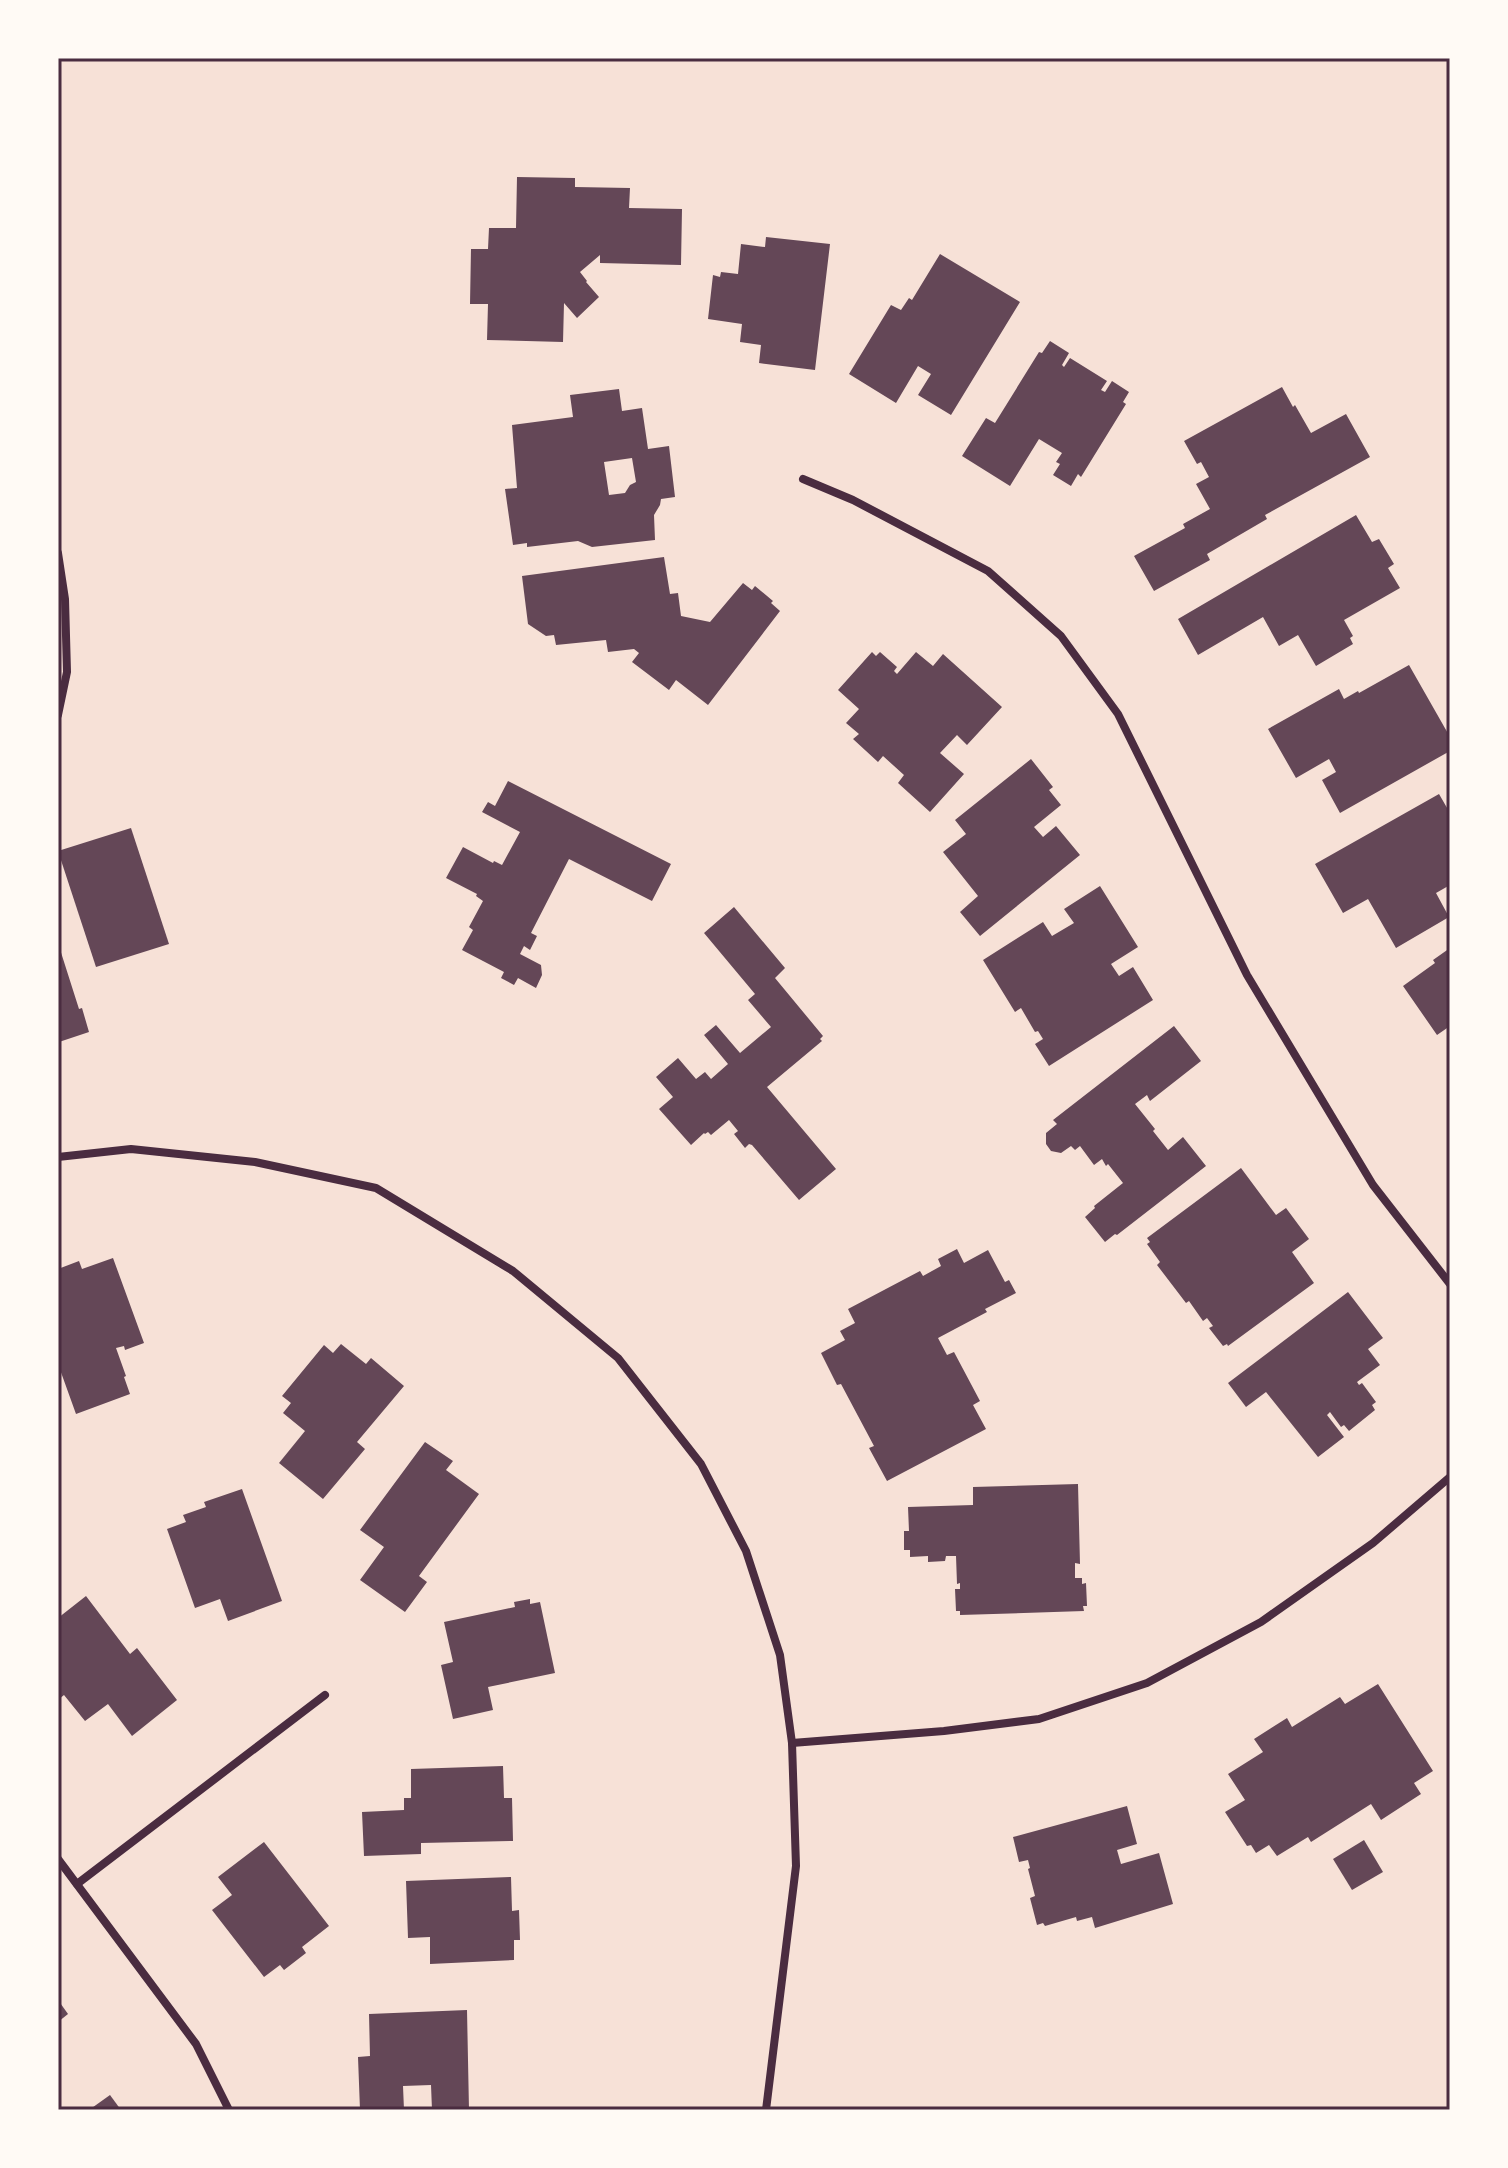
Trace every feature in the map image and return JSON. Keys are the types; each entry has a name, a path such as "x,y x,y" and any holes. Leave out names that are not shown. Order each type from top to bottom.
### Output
{"street":[{"path":"803,479 853,500 988,571 1061,636 1118,714 1247,975 1373,1185 1450,1284"},
{"path":"58,553 65,599 67,672 58,715"},
{"path":"58,1157 131,1149 255,1162 376,1188 513,1271 618,1358 701,1464 746,1551 756,1581 780,1655 792,1743 796,1866 766,2110"},
{"path":"792,1743 944,1731 1039,1719 1147,1683 1261,1622 1373,1543 1450,1477"},
{"path":"77,1884 325,1695"},
{"path":"58,1859 196,2044 229,2110"}],"building":[{"path":"517,177 575,178 575,187 630,188 629,208 682,209 681,265 600,263 600,255 580,272 599,297 577,318 564,303 563,342 487,340 488,304 470,304 471,249 488,249 489,228 516,228"},
{"path":"766,237 830,244 815,370 759,363 761,345 740,342 742,324 708,319 713,275 720,277 721,272 738,274 741,244 765,247"},
{"path":"940,254 1020,302 951,415 918,395 931,374 918,366 896,403 849,374 891,305 901,310 909,298 912,300"},
{"path":"1050,341 1069,353 1062,365 1064,367 1070,358 1107,381 1101,390 1105,392 1112,381 1129,392 1123,402 1126,404 1081,477 1078,474 1071,486 1053,475 1062,453 1039,439 1010,486 962,456 986,418 995,423 1039,352 1042,353"},
{"path":"1282,387 1311,433 1346,414 1370,457 1265,515 1267,519 1207,554 1210,560 1154,591 1134,556 1185,528 1183,524 1210,509 1196,484 1209,477 1201,462 1197,464 1184,441"},
{"path":"619,389 622,411 642,408 648,449 669,446 675,497 661,499 654,515 655,540 592,547 578,541 527,547 527,543 513,545 505,489 517,488 512,425 573,417 570,395","holes":["632,458 636,482 625,493 609,495 604,462"]},
{"path":"1356,515 1372,542 1379,539 1394,564 1388,568 1400,588 1344,620 1353,636 1350,638 1353,644 1316,666 1298,635 1279,646 1263,617 1198,655 1178,619"},
{"path":"664,557 670,594 678,593 681,616 710,622 743,583 752,590 755,586 780,611 708,705 676,680 669,690 632,662 639,653 634,649 608,652 606,640 556,645 554,635 546,636 528,624 522,576"},
{"path":"872,652 876,656 880,652 897,667 894,671 897,674 916,652 933,666 943,654 1002,707 967,745 957,735 940,753 964,774 930,812 898,783 904,775 883,756 878,762 853,739 859,734 846,723 859,709 838,690"},
{"path":"1409,665 1450,737 1450,751 1340,813 1322,780 1336,772 1329,759 1296,778 1268,729 1339,689 1344,699"},
{"path":"1031,759 1053,787 1049,790 1061,805 1034,827 1043,837 1056,826 1080,855 980,936 960,912 978,896 943,852 966,834 955,820"},
{"path":"508,781 671,864 652,901 569,859 531,933 537,936 530,950 524,946 520,954 541,965 542,975 536,988 518,978 514,985 501,978 504,972 462,950 473,930 469,927 483,901 477,894 446,878 463,847 502,865 520,832 482,812 488,802 495,806"},
{"path":"1439,794 1450,813 1450,885 1436,893 1449,917 1396,948 1368,899 1343,913 1315,864"},
{"path":"131,828 169,944 96,967 58,851"},
{"path":"1100,886 1138,947 1111,964 1119,976 1133,967 1153,1000 1049,1066 1035,1044 1043,1039 1038,1031 1035,1032 1021,1008 1015,1012 983,960 1043,922 1052,936 1074,923 1064,909"},
{"path":"734,907 785,968 775,978 823,1036 822,1041 767,1087 836,1169 799,1200 752,1145 745,1148 734,1134 738,1131 729,1120 711,1135 704,1133 691,1145 659,1109 673,1097 656,1077 678,1058 696,1079 705,1072 711,1079 728,1064 704,1035 716,1025 740,1053 771,1027 748,1000 755,994 704,933"},
{"path":"58,943 89,1032 59,1042"},
{"path":"1450,948 1450,1026 1437,1035 1403,986"},
{"path":"1174,1026 1201,1061 1150,1101 1147,1095 1135,1104 1168,1150 1183,1137 1206,1166 1105,1242 1085,1217 1123,1183 1102,1159 1094,1165 1080,1146 1075,1150 1071,1146 1061,1153 1051,1151 1046,1144 1046,1133 1057,1124 1053,1120"},
{"path":"1241,1168 1276,1215 1286,1208 1309,1239 1292,1252 1314,1283 1228,1346 1223,1346 1209,1328 1213,1326 1207,1318 1203,1321 1189,1301 1186,1303 1157,1265 1160,1262 1147,1244 1150,1242 1147,1238"},
{"path":"957,1249 964,1263 988,1250 1005,1282 1009,1280 1016,1293 938,1338 947,1355 954,1352 980,1401 973,1405 986,1429 887,1481 869,1448 874,1446 821,1353 845,1340 840,1331 855,1323 848,1309 920,1271 923,1276 941,1266 938,1259"},
{"path":"113,1258 144,1343 125,1350 124,1346 116,1348 130,1394 76,1414 58,1364 58,1269 79,1261 82,1269"},
{"path":"1348,1292 1383,1338 1368,1349 1380,1365 1357,1382 1359,1385 1362,1383 1376,1402 1372,1405 1375,1410 1349,1431 1344,1425 1341,1427 1330,1412 1327,1415 1344,1437 1318,1457 1266,1392 1246,1407 1228,1383"},
{"path":"341,1344 366,1364 371,1358 404,1386 357,1442 365,1449 323,1499 279,1463 305,1431 283,1413 291,1403 282,1396 324,1345 333,1353"},
{"path":"425,1442 453,1461 446,1470 479,1494 419,1576 427,1582 405,1612 360,1580 384,1547 360,1530"},
{"path":"1078,1484 1080,1564 1075,1563 1075,1578 1082,1578 1082,1584 1086,1583 1087,1606 1083,1606 1084,1611 960,1615 960,1611 956,1611 955,1589 960,1589 960,1583 957,1584 956,1556 946,1556 945,1561 928,1562 928,1556 910,1557 910,1550 904,1550 904,1531 909,1531 908,1507 973,1505 973,1487"},
{"path":"242,1489 282,1601 228,1621 220,1599 195,1608 167,1529 186,1522 183,1515 206,1507 204,1502"},
{"path":"86,1596 130,1654 137,1648 177,1700 132,1736 108,1704 85,1721 64,1695 58,1700 58,1618"},
{"path":"530,1599 530,1604 540,1602 555,1673 488,1687 493,1710 453,1719 441,1665 453,1662 444,1622 515,1607 514,1602"},
{"path":"1378,1684 1433,1771 1414,1783 1421,1794 1381,1820 1371,1804 1311,1842 1308,1837 1277,1856 1269,1845 1256,1853 1251,1845 1247,1846 1225,1812 1245,1800 1228,1774 1263,1752 1254,1739 1287,1718 1292,1727 1340,1697 1345,1704"},
{"path":"503,1766 504,1798 512,1798 513,1841 421,1843 421,1854 364,1856 362,1812 404,1810 404,1798 411,1798 411,1769"},
{"path":"1127,1806 1137,1844 1117,1850 1121,1864 1159,1853 1173,1904 1095,1928 1092,1917 1037,1925 1030,1898 1035,1896 1028,1860 1019,1862 1013,1837"},
{"path":"1364,1840 1383,1872 1352,1890 1333,1859"},
{"path":"264,1842 329,1926 302,1947 306,1953 284,1970 280,1965 264,1977 212,1910 232,1895 218,1877"},
{"path":"511,1877 512,1911 519,1910 520,1940 514,1940 514,1960 430,1964 430,1937 408,1938 406,1881"},
{"path":"58,2000 68,2014 58,2022"},
{"path":"467,2010 469,2110 432,2110 431,2085 403,2086 404,2110 360,2110 358,2057 370,2056 369,2014"},
{"path":"110,2095 121,2110 89,2110"}]}
